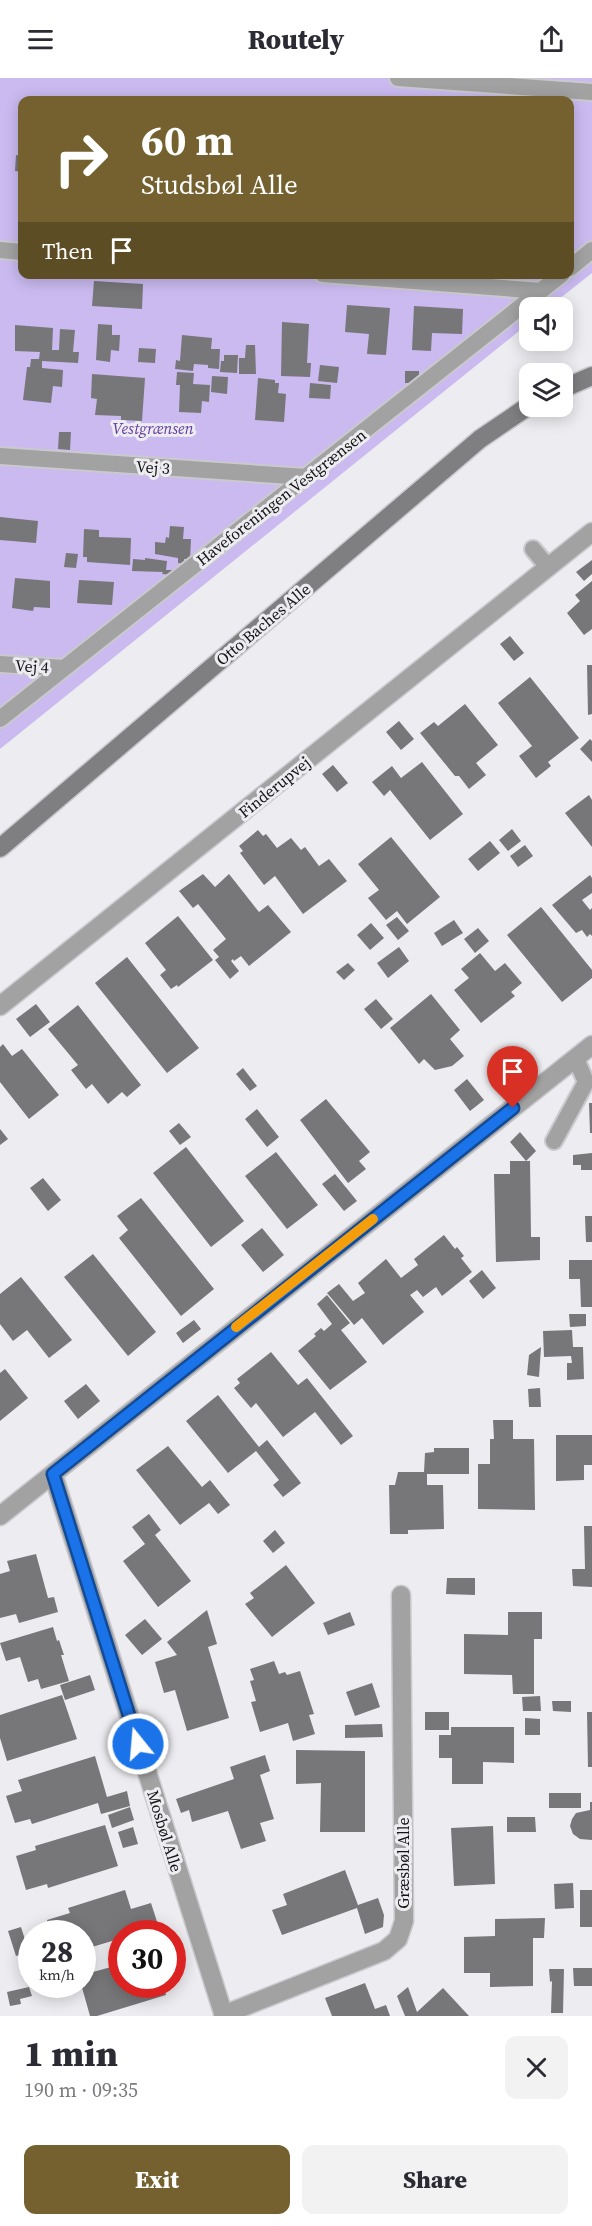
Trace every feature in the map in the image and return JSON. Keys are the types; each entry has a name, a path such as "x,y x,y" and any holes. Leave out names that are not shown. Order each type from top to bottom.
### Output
{"street":[{"path":"573,384 592,376"},
{"name":"Otto Baches Alle","path":"0,848 471,446 519,413"},
{"name":"Finderupvej","path":"0,1006 592,532"},
{"path":"0,1516 592,1045"},
{"name":"Mosbøl Alle","path":"53,1474 224,2015"},
{"name":"Græsbøl Alle","path":"224,2015 384,1951 398,1939 404,1921 401,1595"}],"lane":[{"path":"398,78 590,92"},
{"path":"0,250 18,252"},
{"path":"574,265 592,250"},
{"path":"387,279 541,291"},
{"name":"Haveforeningen Vestgrænsen","path":"0,719 556,279"},
{"name":"Vej 3","path":"0,456 306,477"},
{"path":"533,549 548,567"},
{"name":"Vej 4","path":"0,664 64,668"},
{"path":"554,1141 586,1082 576,1059"}],"green space":[{"name":"Vestgrænsen","path":"0,78 592,78 592,273 562,297 519,297 519,331 0,749"}],"building":[{"path":"16,155 18,155 18,171 15,171"},
{"path":"94,281 143,284 142,309 92,306"},
{"path":"347,305 390,308 386,355 367,354 369,334 345,332"},
{"path":"414,306 463,309 462,334 432,333 431,351 412,350"},
{"path":"282,322 309,324 307,363 311,363 310,377 281,376"},
{"path":"98,324 112,325 112,335 120,335 119,351 111,350 110,362 96,360"},
{"path":"15,325 53,328 52,350 59,350 60,329 75,330 73,352 79,352 78,363 42,361 42,368 63,370 62,387 53,386 51,403 23,400 27,367 30,367 31,359 39,359 40,352 15,351"},
{"path":"182,335 212,338 211,349 220,349 219,369 194,364 193,371 175,369 176,360 180,361"},
{"path":"246,345 255,345 256,374 239,374 239,358 245,358"},
{"path":"139,348 156,349 155,363 138,362"},
{"path":"224,355 238,355 237,373 220,372"},
{"path":"320,365 339,367 337,383 318,381"},
{"path":"405,371 419,371 419,383 405,383"},
{"path":"177,372 194,373 193,384 210,385 209,402 202,401 201,413 179,412 180,385 176,385"},
{"path":"92,374 145,378 142,421 121,420 121,416 95,415 97,399 91,398"},
{"path":"212,376 228,377 227,394 211,392"},
{"path":"258,378 275,380 275,383 279,383 278,393 286,394 284,422 255,420"},
{"path":"310,383 331,385 330,399 309,398"},
{"path":"59,432 71,432 70,450 58,449"},
{"path":"0,517 38,521 36,543 0,540"},
{"path":"170,526 184,527 183,539 191,539 190,559 184,559 184,564 178,563 178,558 155,554 155,542 165,543 166,537 169,538"},
{"path":"84,529 99,530 99,537 131,538 130,565 87,562 87,557 83,557"},
{"path":"66,553 78,554 76,568 64,567"},
{"path":"145,558 167,561 166,570 175,570 174,575 162,574 163,572 132,571 133,559 145,560"},
{"path":"592,560 592,574 584,581 576,572"},
{"path":"15,578 50,581 50,608 34,607 33,611 12,608"},
{"path":"79,580 114,582 112,605 77,603"},
{"path":"592,581 592,629 584,635 567,613 580,601 575,595"},
{"path":"510,636 524,653 514,661 500,644"},
{"path":"587,665 592,665 592,714 588,715"},
{"path":"530,677 579,738 548,762 551,766 536,778 519,756 532,746 498,703"},
{"path":"465,704 498,745 476,763 486,775 469,789 459,776 455,776 420,733 434,722 438,726"},
{"path":"399,721 414,739 401,750 386,732"},
{"path":"590,739 592,741 592,762 580,749"},
{"path":"422,762 463,814 430,840 390,790 384,796 372,782 392,766 401,778"},
{"path":"333,765 348,783 337,792 322,774"},
{"path":"589,795 592,800 592,847 565,813"},
{"path":"512,829 521,841 508,851 499,840"},
{"path":"258,830 263,836 266,834 277,848 291,838 301,850 305,847 319,866 329,859 347,881 303,914 275,876 264,885 240,853 243,851 239,846"},
{"path":"391,837 440,897 407,924 397,911 386,920 368,898 379,890 358,864"},
{"path":"490,841 500,853 478,871 468,859"},
{"path":"525,845 533,856 518,867 510,856"},
{"path":"203,874 215,887 229,874 259,912 268,905 291,932 249,966 241,956 234,961 233,959 231,961 239,971 230,979 215,960 219,957 213,950 226,939 198,904 193,908 179,891"},
{"path":"590,875 592,893 582,900 590,910 592,908 592,936 590,934 587,937 582,930 576,933 552,905"},
{"path":"541,907 592,970 592,978 562,1002 507,935"},
{"path":"178,916 213,960 178,987 177,985 171,989 160,975 166,970 145,943"},
{"path":"397,917 409,931 398,940 386,925"},
{"path":"454,920 463,933 442,946 434,933"},
{"path":"371,923 384,938 370,950 357,935"},
{"path":"478,928 489,941 475,953 464,939"},
{"path":"399,947 409,961 388,978 377,963"},
{"path":"480,953 495,971 505,963 522,983 511,992 515,996 481,1023 454,990 469,978 461,969"},
{"path":"127,957 199,1048 167,1073 95,983"},
{"path":"348,963 355,970 344,980 336,972"},
{"path":"431,994 460,1030 450,1039 464,1056 452,1066 435,1070 424,1059 419,1064 390,1028"},
{"path":"376,999 393,1019 381,1029 364,1009"},
{"path":"36,1004 50,1022 30,1037 16,1019"},
{"path":"78,1005 141,1085 127,1097 122,1092 108,1104 92,1084 86,1089 71,1070 78,1065 48,1029"},
{"path":"3,1044 12,1056 22,1049 59,1095 29,1119 0,1082 0,1047"},
{"path":"243,1068 257,1086 250,1091 236,1074"},
{"path":"467,1079 484,1100 470,1111 454,1090"},
{"path":"326,1099 370,1152 359,1161 366,1169 348,1183 300,1120"},
{"path":"589,1103 592,1103 592,1133 590,1133"},
{"path":"257,1109 279,1137 267,1147 245,1119"},
{"path":"179,1123 191,1137 180,1145 169,1131"},
{"path":"0,1129 8,1139 0,1145"},
{"path":"520,1132 536,1151 526,1161 510,1142"},
{"path":"186,1147 244,1221 211,1247 153,1173"},
{"path":"276,1152 318,1205 287,1229 245,1176"},
{"path":"592,1153 592,1170 581,1170 581,1165 573,1165 573,1155"},
{"path":"510,1161 530,1161 531,1237 540,1237 540,1260 496,1262 494,1174 510,1174"},
{"path":"335,1174 357,1201 344,1211 322,1184"},
{"path":"43,1178 61,1200 48,1211 30,1188"},
{"path":"141,1198 214,1289 181,1316 119,1238 128,1230 117,1216"},
{"path":"585,1216 592,1216 592,1242 586,1242"},
{"path":"262,1228 284,1255 263,1272 241,1245"},
{"path":"444,1235 464,1256 461,1258 472,1272 442,1296 436,1287 423,1297 417,1290 410,1295 424,1312 383,1345 362,1318 354,1325 327,1293 339,1284 353,1301 365,1293 358,1283 386,1259 401,1278 418,1265 414,1259"},
{"path":"93,1254 156,1332 128,1356 64,1277"},
{"path":"569,1260 592,1260 592,1307 581,1307 580,1279 569,1279"},
{"path":"482,1270 496,1288 483,1299 469,1281"},
{"path":"21,1277 72,1340 49,1358 27,1330 13,1341 0,1324 0,1294"},
{"path":"327,1295 350,1323 341,1330 367,1362 330,1390 298,1351 316,1336 314,1334 321,1328 324,1331 332,1324 317,1304"},
{"path":"569,1314 586,1314 586,1326 570,1327"},
{"path":"194,1320 201,1329 183,1343 176,1333"},
{"path":"572,1330 573,1347 583,1347 584,1379 567,1380 567,1363 572,1363 571,1356 544,1357 543,1331"},
{"path":"541,1347 539,1377 527,1375 529,1355"},
{"path":"271,1352 298,1385 307,1378 353,1436 341,1445 315,1412 283,1437 256,1403 251,1408 234,1388 240,1383 237,1379"},
{"path":"5,1369 28,1398 0,1421 0,1373"},
{"path":"86,1384 100,1401 78,1419 64,1401"},
{"path":"540,1388 541,1407 529,1407 528,1389"},
{"path":"218,1395 259,1447 267,1440 301,1483 283,1497 273,1485 279,1480 256,1451 228,1473 186,1421"},
{"path":"493,1420 513,1420 513,1439 534,1439 535,1510 478,1509 478,1464 490,1464 490,1439 494,1439"},
{"path":"556,1435 592,1435 592,1465 584,1465 584,1480 556,1481"},
{"path":"168,1446 202,1487 210,1480 230,1505 218,1514 209,1503 180,1525 136,1470"},
{"path":"434,1448 469,1448 469,1474 427,1474 427,1485 443,1485 444,1529 408,1530 408,1534 390,1534 389,1485 395,1485 398,1472 424,1472 425,1453 434,1452"},
{"path":"149,1514 161,1530 155,1535 191,1581 158,1607 123,1561 145,1544 132,1527"},
{"path":"584,1526 592,1526 592,1587 573,1586 572,1569 585,1569"},
{"path":"275,1530 285,1543 273,1553 263,1541"},
{"path":"36,1554 48,1598 54,1597 58,1612 19,1623 16,1614 0,1618 0,1574 10,1571 7,1561"},
{"path":"286,1565 315,1603 272,1637 245,1604 254,1598 250,1593"},
{"path":"447,1578 475,1578 475,1595 446,1594"},
{"path":"207,1610 217,1644 208,1647 229,1718 187,1731 175,1690 164,1693 155,1662 177,1655 167,1642"},
{"path":"350,1612 355,1625 328,1635 323,1623"},
{"path":"508,1612 542,1612 542,1639 534,1639 534,1694 513,1694 512,1675 464,1674 464,1634 508,1635"},
{"path":"145,1619 162,1639 142,1655 125,1635"},
{"path":"53,1627 64,1655 61,1655 69,1681 41,1689 38,1679 28,1682 20,1657 6,1661 0,1643"},
{"path":"274,1661 279,1674 285,1672 287,1675 300,1671 314,1714 309,1715 315,1734 293,1741 288,1723 260,1732 251,1702 256,1701 250,1681 254,1680 250,1669"},
{"path":"90,1675 95,1690 65,1700 60,1685"},
{"path":"372,1683 380,1707 355,1716 346,1692"},
{"path":"62,1695 77,1739 7,1761 0,1738 0,1715"},
{"path":"540,1696 541,1711 523,1711 522,1697"},
{"path":"552,1701 571,1701 571,1712 553,1711"},
{"path":"425,1712 449,1712 449,1730 425,1730"},
{"path":"587,1712 592,1712 592,1767 588,1767"},
{"path":"525,1718 540,1719 540,1735 525,1735"},
{"path":"382,1724 383,1737 345,1738 345,1725"},
{"path":"451,1727 514,1727 514,1763 483,1762 483,1784 452,1784 452,1758 439,1758 439,1735 451,1735"},
{"path":"296,1750 365,1751 365,1832 320,1832 321,1783 296,1784"},
{"path":"265,1755 270,1771 260,1775 274,1819 260,1823 266,1841 241,1849 228,1811 192,1822 189,1810 181,1813 176,1799 234,1779 230,1767"},
{"path":"95,1756 107,1797 127,1791 130,1806 101,1814 98,1803 32,1824 30,1819 15,1823 6,1796 22,1791 18,1780"},
{"path":"549,1793 581,1793 581,1808 549,1808"},
{"path":"590,1802 592,1802 592,1840 580,1839 573,1834 570,1826 576,1813 590,1810"},
{"path":"130,1807 134,1820 112,1828 108,1815"},
{"path":"507,1817 535,1817 536,1832 507,1832"},
{"path":"105,1825 118,1866 48,1888 47,1884 26,1890 16,1856 36,1850 35,1846"},
{"path":"493,1826 495,1884 454,1886 451,1828"},
{"path":"133,1827 138,1844 123,1848 118,1832"},
{"path":"345,1870 358,1905 378,1898 384,1915 383,1927 365,1934 357,1908 282,1935 272,1910 287,1905 283,1894"},
{"path":"573,1883 574,1908 555,1909 554,1884"},
{"path":"125,1890 131,1909 151,1903 156,1920 108,1920 108,1942 96,1946 96,1920 47,1920 70,1913 68,1908"},
{"path":"580,1890 592,1890 592,1927 580,1927"},
{"path":"545,1918 544,1938 533,1938 533,1986 490,1987 490,1973 464,1973 464,1937 495,1936 495,1919"},
{"path":"18,1928 18,1955 16,1956 8,1931"},
{"path":"108,1968 108,1998 156,1998 97,2016 90,2016 85,1998 96,1998 96,1971"},
{"path":"573,1968 592,1968 592,1986 574,1986"},
{"path":"549,1969 564,1969 563,2013 551,2013 552,1981 550,1982"},
{"path":"365,1983 375,2009 386,2005 390,2016 332,2016 325,1998"},
{"path":"408,1987 417,2012 443,1988 469,2016 405,2016 397,1996"},
{"path":"18,1990 18,1998 24,1998 20,1999 21,2004 10,2006 7,1992"}],"slow traffic":[{"path":"236,1327 373,1219"}],"route":[{"path":"138,1744 53,1474 513,1108"}]}
